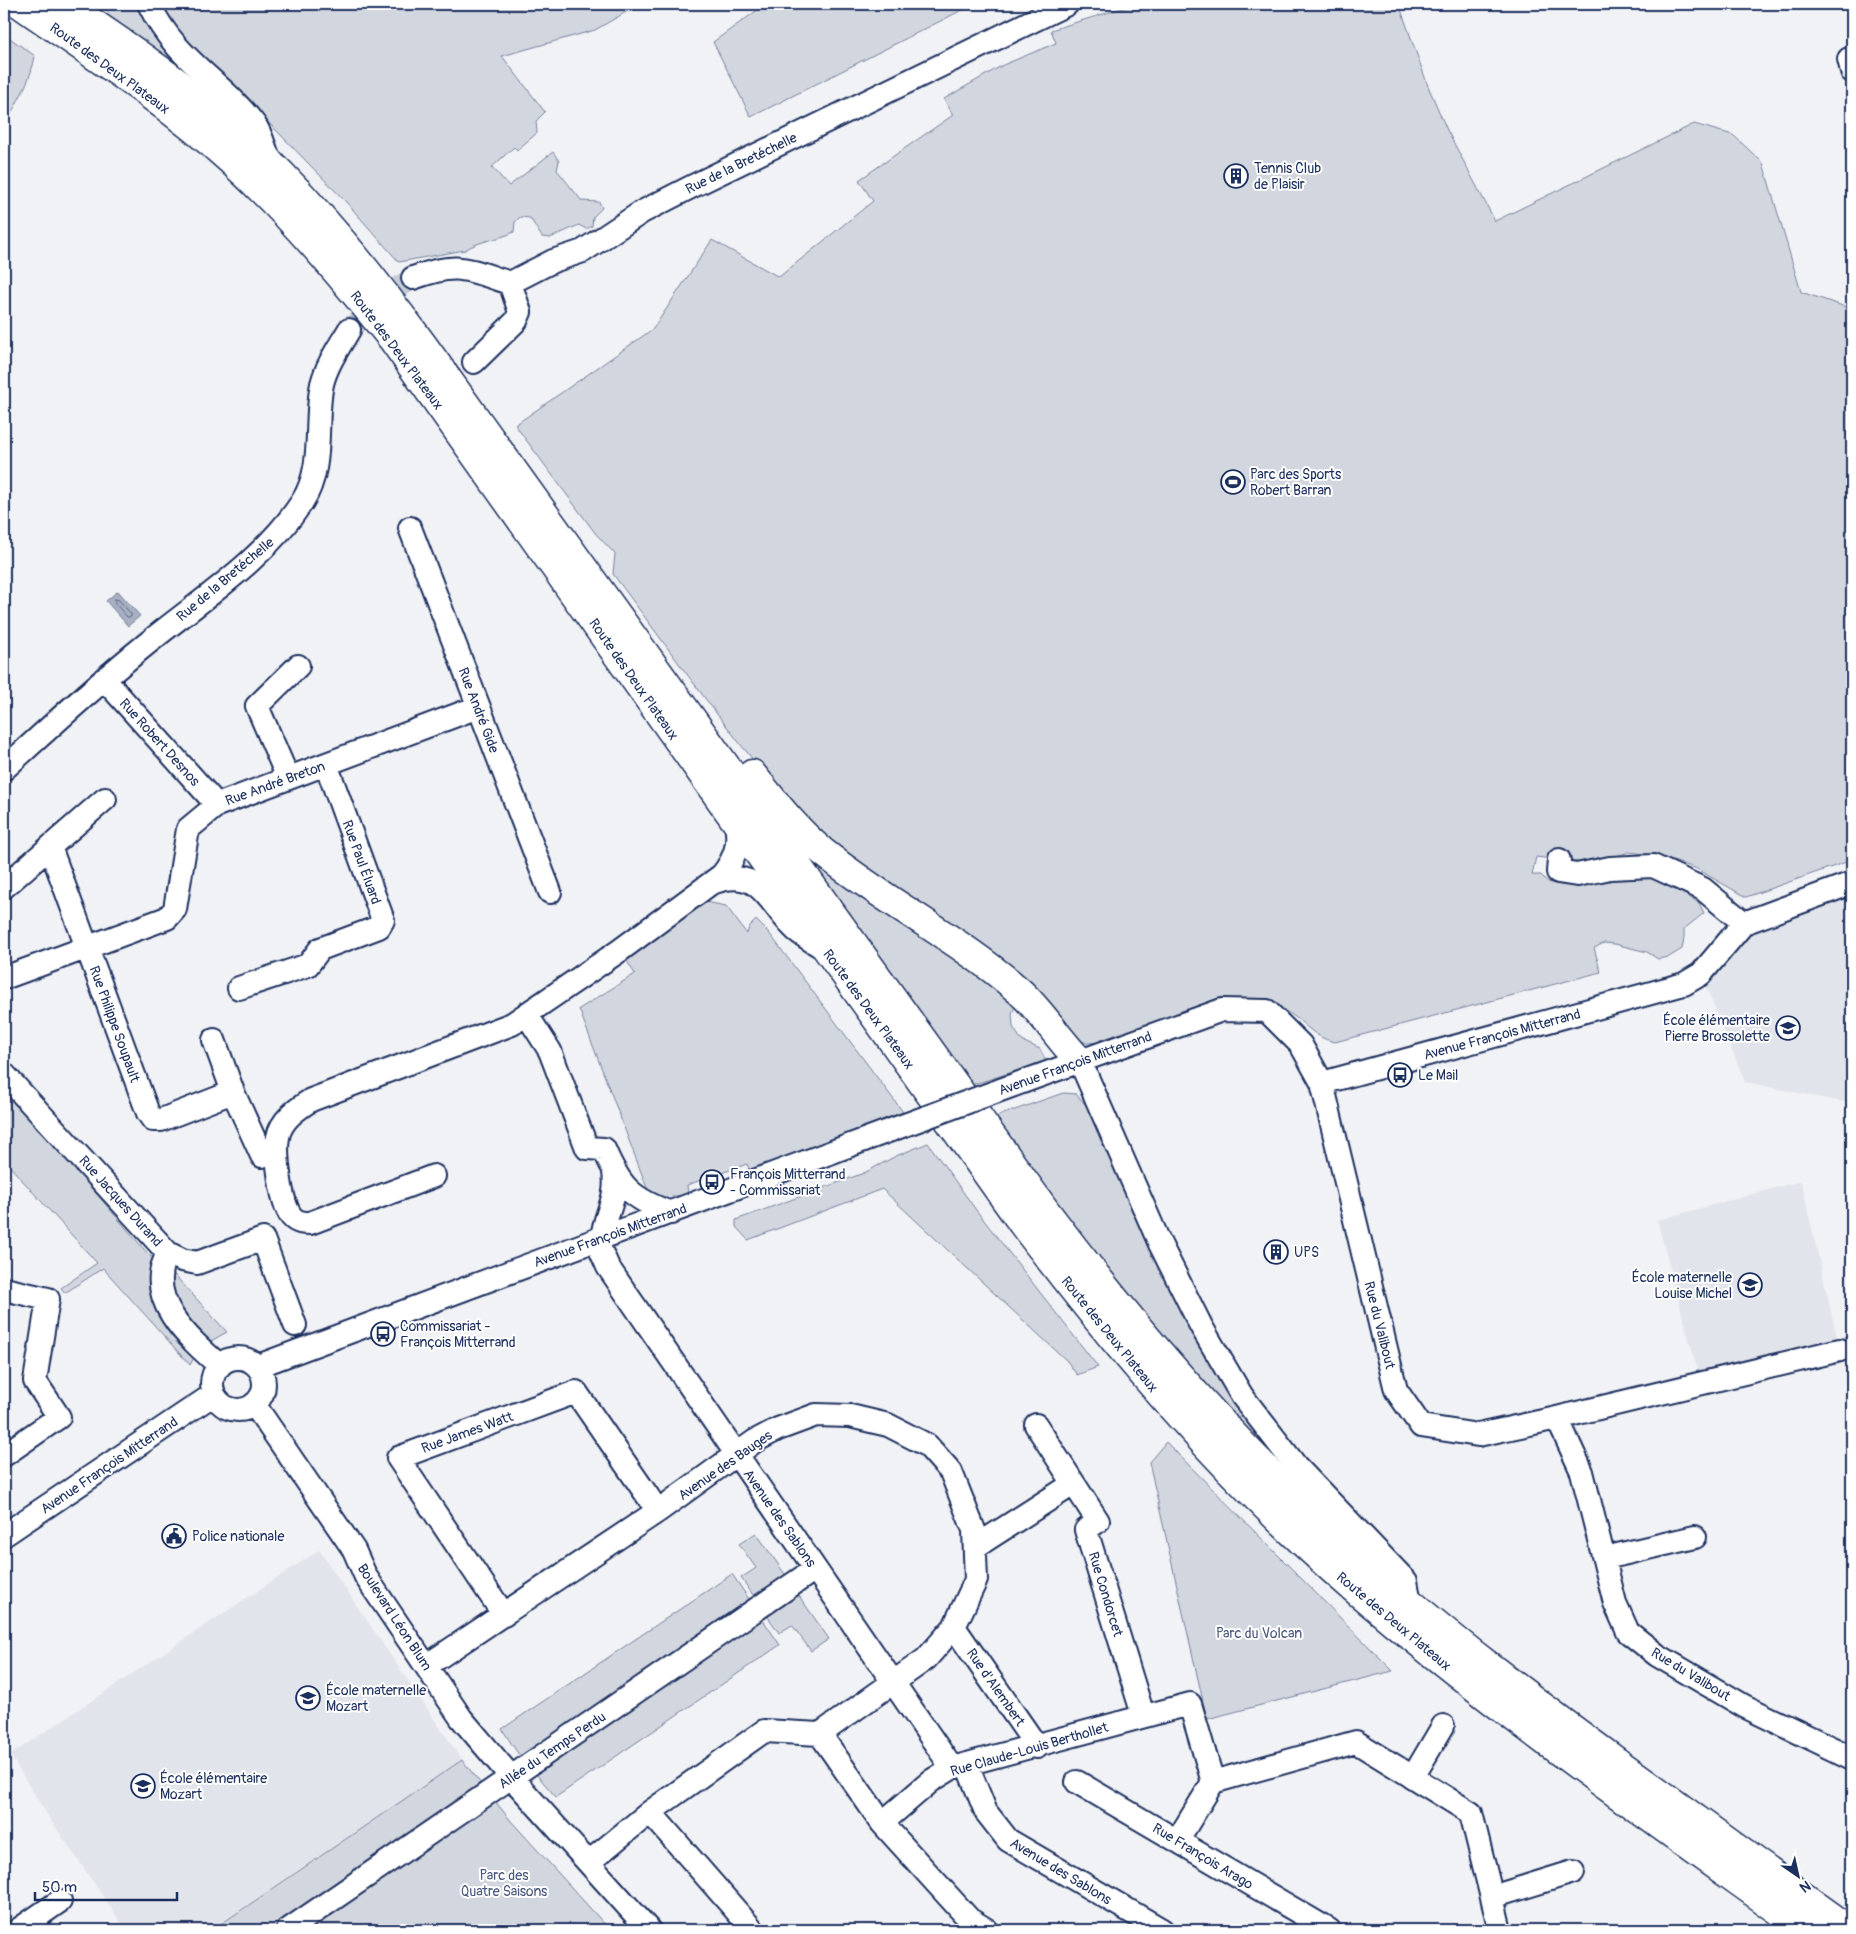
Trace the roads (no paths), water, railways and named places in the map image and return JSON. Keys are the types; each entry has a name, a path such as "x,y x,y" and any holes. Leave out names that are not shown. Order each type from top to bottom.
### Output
{"main road":[{"name":"Route des Deux Plateaux","path":"20,4 194,128 261,189 328,260 393,340 1022,1223 1078,1297 1189,1427 1263,1504 1350,1584 1467,1683 1806,1930"},
{"name":"Route des Deux Plateaux","path":"65,4 207,106 270,162 330,225 393,305 1089,1269 1160,1355 1212,1413 1290,1493 1366,1565 1495,1672 1850,1930"},
{"path":"716,751 742,761 795,825 822,851 988,966 1018,990 1033,1004 1056,1036 1080,1061"}],"street":[{"path":"149,4 160,26 175,46 256,126 270,162"},
{"name":"Rue de la Bretéchelle","path":"510,283 553,261 583,251 642,212 691,187 1067,4"},
{"path":"1852,58 1849,59 1852,71"},
{"path":"413,278 436,270 460,267 510,283 520,312 516,321 474,362"},
{"name":"Rue de la Bretéchelle","path":"4,768 104,678 253,558 280,532 303,500 316,461 323,383 333,356 349,330"},
{"name":"Rue André Gide","path":"410,528 550,892"},
{"path":"288,778 257,706 298,666"},
{"name":"Rue Robert Desnos","path":"104,678 217,805"},
{"name":"Rue André Breton","path":"4,978 167,918 175,909 188,829 217,805 478,707"},
{"name":"Rue Paul Éluard","path":"239,988 308,965 320,949 379,927 383,920 326,764"},
{"path":"4,887 105,799"},
{"path":"434,1176 310,1223 299,1222 292,1217 280,1178 278,1137 285,1122 296,1110 311,1100 490,1034 527,1015 712,883 727,868 736,852 738,839 735,821"},
{"name":"Rue Philippe Soupault","path":"50,847 148,1113 153,1120 161,1120 233,1092"},
{"path":"1559,860 1558,872 1576,875 1610,868 1653,866 1703,889 1744,922 1852,883"},
{"path":"712,883 731,878 743,878 754,883 764,891 798,931 828,952"},
{"name":"Avenue François Mitterrand","path":"258,1366 891,1130 1222,1010 1267,1011 1301,1045 1322,1083 1684,984 1701,974 1744,922"},
{"path":"527,1015 550,1051 588,1148 604,1149 614,1172 636,1197 645,1204 671,1213"},
{"path":"214,1040 233,1092 262,1156"},
{"name":"Route des Deux Plateaux","path":"1080,1061 1160,1244 1200,1326 1242,1396 1296,1466 1406,1581 1410,1603"},
{"name":"Rue Jacques Durand","path":"4,1074 168,1253 182,1260 197,1262 263,1239 292,1217"},
{"name":"Rue du Valibout","path":"1322,1083 1396,1390 1421,1426 1478,1435 1840,1350"},
{"path":"599,1239 615,1196 614,1172"},
{"path":"263,1239 295,1325"},
{"name":"Avenue des Sablons","path":"599,1239 608,1267 892,1683 960,1767 986,1812 1008,1840 1162,1930"},
{"path":"168,1253 160,1266 159,1286 162,1297 170,1313 204,1352 220,1366"},
{"path":"4,1289 48,1299 35,1381 59,1417 4,1455"},
{"path":"236,1357 244,1358 258,1366 265,1382 264,1390 254,1404 248,1408 232,1409 224,1406 214,1394 213,1378 220,1366 236,1357"},
{"name":"Rue James Watt","path":"504,1615 398,1458 576,1392 658,1512"},
{"name":"Avenue François Mitterrand","path":"4,1535 214,1394"},
{"name":"Boulevard Léon Blum","path":"254,1404 354,1550 366,1577 462,1718 512,1778 648,1930"},
{"name":"Avenue des Bauges","path":"426,1666 658,1512 756,1441 778,1429 816,1415 850,1416 888,1425 927,1445 951,1472 974,1530 976,1580 954,1626 926,1659 912,1671 820,1734"},
{"name":"Rue du Valibout","path":"1556,1418 1582,1472 1615,1603 1628,1632 1656,1655 1744,1706 1852,1758"},
{"name":"Rue Condorcet","path":"1036,1425 1098,1522 1086,1530 1143,1715"},
{"path":"975,1547 1073,1484"},
{"path":"1605,1558 1695,1537"},
{"name":"Allée du Temps Perdu","path":"288,1930 815,1569"},
{"name":"Rue d'Alembert","path":"954,1626 1037,1747"},
{"name":"Rue Claude-Louis Berthollet","path":"882,1823 931,1781 960,1767 1037,1747 1143,1715 1190,1704 1213,1782"},
{"path":"1413,1778 1443,1726"},
{"path":"588,1862 650,1812 764,1731 820,1734 882,1823 969,1919 987,1930"},
{"path":"1176,1840 1213,1782 1356,1742 1471,1813 1500,1930"},
{"name":"Rue François Arago","path":"1077,1782 1328,1930"},
{"path":"650,1812 753,1930"},
{"path":"1492,1897 1573,1872"},
{"path":"18,1930 60,1901"}],"water":[{"path":"118,591 140,616 128,626 106,601"}],"tunnel":[{"path":"349,330 380,300 413,278"}],"place":[{"name":"Tennis Club de Plaisir","path":"1236,176"},
{"name":"Parc des Sports Robert Barran","path":"1233,482"},
{"name":"École élémentaire Pierre Brossolette","path":"1788,1028"},
{"name":"Le Mail","path":"1400,1075"},
{"name":"François Mitterrand - Commissariat","path":"712,1182"},
{"name":"UPS","path":"1276,1252"},
{"name":"École maternelle Louise Michel","path":"1750,1285"},
{"name":"Commissariat - François Mitterrand","path":"383,1334"},
{"name":"Police nationale","path":"174,1536"},
{"name":"École maternelle Mozart","path":"308,1698"},
{"name":"École élémentaire Mozart","path":"143,1786"}],"park label":[{"name":"Parc du Volcan","path":"1259,1633"},
{"name":"Parc des Quatre Saisons","path":"504,1884"}]}
